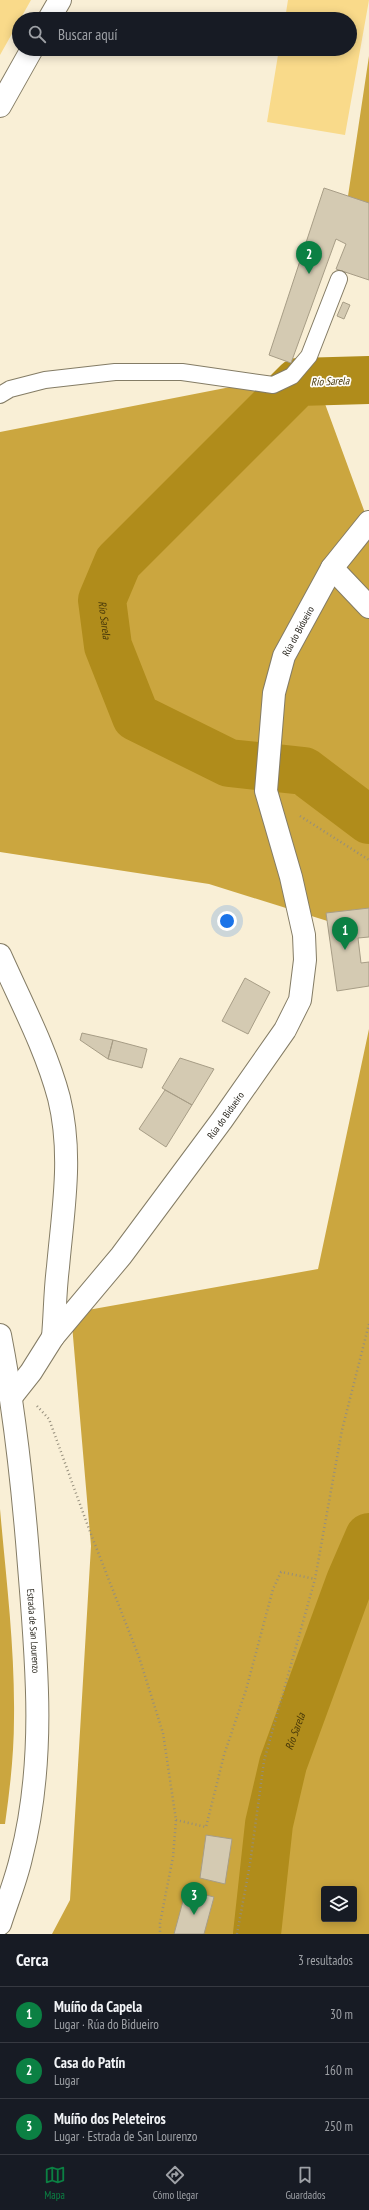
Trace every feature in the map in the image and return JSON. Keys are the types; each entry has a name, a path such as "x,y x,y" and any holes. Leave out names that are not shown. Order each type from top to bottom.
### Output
{"street":[{"path":"53,12 60,0"},
{"path":"0,106 28,56"},
{"name":"Rúa do Bidueiro","path":"12,1396 31,1372 53,1337 121,1256 217,1126 285,1030 300,1000 305,960 304,936 291,877 266,791 274,693 284,656 332,568 369,522"},
{"path":"332,568 369,607"},
{"path":"0,955 38,1041 58,1098 64,1130 67,1162 65,1213 58,1267 53,1337"},
{"name":"Estrada de San Lourenzo","path":"0,1335 12,1396 26,1518 38,1674 38,1731 32,1800 22,1858 0,1924"}],"lane":[{"path":"0,395 10,389 45,380 115,372 182,372 273,385 292,376 309,356 339,279"}],"path":[{"path":"266,791 284,806 369,860"},
{"path":"237,1934 250,1864 264,1761 316,1579 342,1430 369,1324"},
{"path":"12,1396 35,1402 49,1419 89,1529 139,1657 163,1733 176,1820 173,1857 160,1923 160,1934"},
{"path":"176,1820 206,1827 224,1755 246,1690 273,1589 281,1572 316,1579"}],"shaded area":[{"path":"0,0 31,0 24,12 12,12 12,34 0,55"},
{"path":"288,0 369,0 345,135 267,122 278,56 357,56 357,12 286,12"},
{"path":"369,56 369,209 348,196"},
{"path":"313,371 369,524 369,934 209,884 0,852 0,432"},
{"path":"369,1029 369,1934 52,1934 70,1900 91,1546 71,1313 318,1269"},
{"path":"0,1509 10,1613 14,1692 14,1731 5,1824 0,1824"}],"building":[{"path":"324,188 369,203 369,280 336,269 346,244 336,239 291,363 269,355"},
{"path":"343,302 350,305 344,319 337,316"},
{"path":"369,908 369,937 358,938 361,963 369,962 369,986 337,991 326,913"},
{"path":"245,978 270,992 248,1034 222,1021"},
{"path":"82,1033 113,1040 108,1059 80,1040"},
{"path":"113,1040 147,1049 142,1068 108,1059"},
{"path":"180,1058 214,1069 192,1105 162,1088"},
{"path":"165,1090 192,1105 166,1147 139,1129"},
{"path":"206,1835 232,1839 225,1884 200,1878"},
{"path":"186,1890 214,1897 204,1934 174,1934"}],"waterway":[{"name":"Río Sarela","path":"369,380 298,382 118,562 102,600 108,646 136,717 229,763 304,771 369,820"},
{"name":"Río Sarela","path":"257,1934 269,1824 283,1764 350,1581 369,1537"}],"place":[{"name":"Casa do Patín","path":"309,274"},
{"name":"Muíño da Capela","path":"345,950"},
{"name":"Muíño dos Peleteiros","path":"194,1915"}]}
